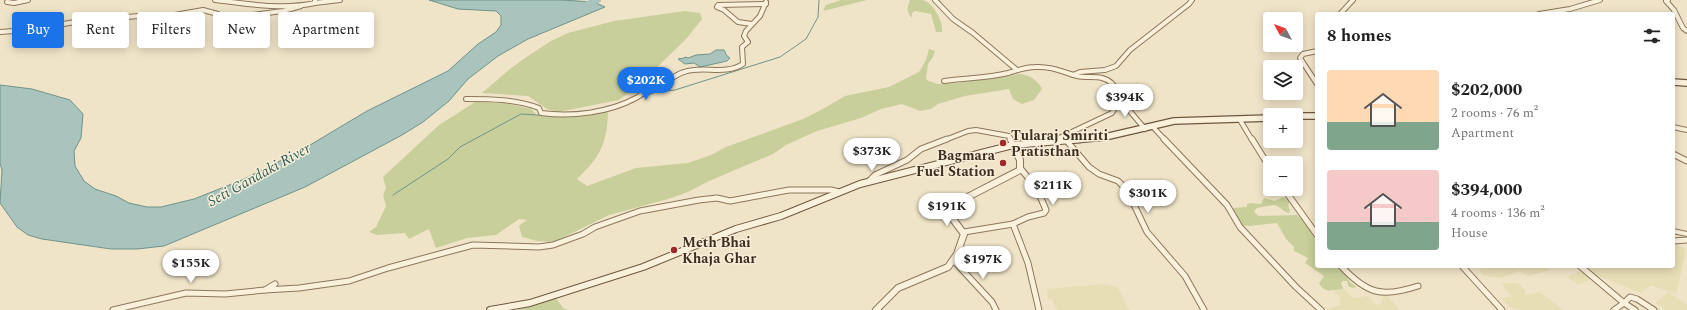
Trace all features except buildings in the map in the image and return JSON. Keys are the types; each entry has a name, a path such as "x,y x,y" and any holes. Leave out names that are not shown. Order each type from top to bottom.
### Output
{"main road":[{"path":"1675,82 1687,83"},
{"path":"1303,116 1315,116"},
{"path":"490,310 530,303 643,267 736,229 781,216 839,192 868,182 985,154 1013,145 1105,137 1179,120 1263,118"}],"street":[{"path":"7,2 14,3 28,0"},
{"path":"215,0 280,7 301,6"},
{"path":"0,32 87,20 108,20 150,15 169,16 203,10 218,14 224,18 228,18 283,12 315,2 340,0"},
{"path":"935,0 953,19 973,32 1016,70"},
{"path":"1073,75 1080,72 1105,70 1116,66 1130,50 1192,0"},
{"path":"1342,12 1354,0"},
{"path":"1551,12 1570,9 1600,0"},
{"path":"1668,0 1666,1 1674,10 1683,28 1687,32"},
{"path":"466,99 500,100 534,106 539,108 541,113 552,115 605,108 636,98 654,84 661,80 671,79 681,72 689,70 716,72 739,68 743,64 742,47 748,42 744,36 752,24 760,16 766,3 718,5 718,7 727,11 734,19 742,23 752,24"},
{"path":"1315,52 1303,54 1300,58 1315,81"},
{"path":"944,81 1008,73 1016,70 1049,68 1073,75 1106,79 1114,86 1118,97 1145,129"},
{"path":"1052,142 1112,113 1116,108 1118,97"},
{"path":"1240,120 1263,157"},
{"path":"1153,127 1227,205 1240,227 1296,287 1321,310"},
{"path":"1675,127 1687,130"},
{"path":"868,182 875,175 907,160 921,149 968,131 976,130 1009,136 1020,158 1021,169 1037,189 1046,210 1044,213 1028,217 1013,224 964,232"},
{"path":"1066,140 1092,170 1118,180 1128,191 1144,226 1162,252 1177,266 1190,282 1204,310"},
{"path":"1675,155 1687,161"},
{"path":"964,232 948,213 949,209 960,201 1018,172 1021,169"},
{"path":"113,310 186,293 225,294 299,288 349,281 402,264 473,245 539,247 553,245 583,234 595,227 640,212 699,200 717,198 735,200 789,190 831,190 839,192"},
{"path":"1289,196 1315,232"},
{"path":"1013,224 1028,263 1039,310"},
{"path":"876,310 898,288 944,270 954,261 960,249 964,232"},
{"path":"1675,232 1687,234"},
{"path":"1675,241 1687,240"},
{"path":"954,261 992,302 996,310"},
{"path":"1343,268 1357,284 1380,293 1403,292 1418,286"},
{"path":"1464,268 1502,310"},
{"path":"1582,268 1624,303 1635,310"},
{"path":"265,290 275,284"},
{"path":"1614,310 1630,297 1637,299 1654,310"}],"shaded area":[{"path":"1675,242 1686,250 1676,294 1651,285 1641,293 1586,271 1584,268 1675,268"},
{"path":"1547,268 1550,270 1528,276 1519,271 1500,278 1483,275 1479,269"},
{"path":"1581,271 1590,278 1589,280 1578,285 1567,277"},
{"path":"1502,283 1518,283 1525,291 1525,295 1540,292 1563,310 1521,310 1509,307 1501,298 1514,296 1509,294"},
{"path":"1103,284 1117,287 1129,310 1057,310 1052,300 1048,299 1047,289"},
{"path":"1342,289 1346,290 1352,298 1368,296 1376,305 1381,304 1383,297 1387,296 1400,310 1323,310 1340,305 1340,296 1333,292"},
{"path":"1669,292 1687,305 1687,310 1662,310 1664,308 1655,303"}],"green space":[{"path":"841,0 867,0 823,11 826,5"},
{"path":"910,0 923,0 934,9 940,18 942,32 936,32 931,14 915,11 912,13 912,18 908,9"},
{"path":"685,11 700,13 702,19 687,38 641,83 619,100 558,112 547,109 528,96 482,93 528,56 551,41 568,33 614,21"},
{"path":"929,49 935,51 928,64 926,79 929,81 938,84 958,83 1020,74 1033,78 1042,89 1034,100 1022,104 1013,99 1009,89 965,96 938,104 931,109 920,111 902,104 881,109 861,118 817,131 786,145 773,154 709,181 688,192 609,215 554,242 537,241 522,237 519,226 527,220 519,219 496,235 467,238 436,248 429,229 409,239 405,233 377,235 369,232 376,227 386,206 383,195 386,188 383,177 439,125 475,102 505,103 531,109 537,115 569,117 608,112 606,133 601,149 597,157 577,179 587,186 636,168 688,163 711,155 726,147 803,119 845,96 889,87 919,72 926,60"},
{"path":"1282,197 1290,200 1288,205 1290,211 1289,213 1274,205 1257,208 1254,211 1258,216 1297,215 1311,228 1312,235 1315,238 1315,268 1340,268 1351,283 1357,287 1352,288 1348,286 1347,281 1343,281 1341,283 1342,289 1324,289 1319,283 1324,276 1305,263 1308,258 1294,251 1294,247 1286,239 1277,223 1249,226 1242,225 1233,208 1247,207 1247,204 1250,203 1261,204 1264,198 1275,201"},
{"path":"556,298 563,308 568,310 516,310"}],"water":[{"path":"429,0 561,0 594,2 605,7 528,39 498,56 468,79 449,101 423,122 402,135 305,187 164,246 137,249 111,249 42,239 28,235 17,227 0,203 2,170 0,163 0,85 32,89 70,100 83,114 81,138 74,151 75,166 84,181 95,189 116,196 129,203 147,207 161,207 194,199 242,180 300,151 367,111 448,71 478,44 496,32 501,25 501,16 496,11 458,9"},
{"path":"716,50 724,50 730,58 727,61 700,67 694,63 685,64 678,59 710,54"}],"waterway":[{"name":"Seti Gandaki River","path":"587,4 598,0"},
{"path":"639,98 656,92 675,90 780,57 806,39 818,17 819,0"},
{"path":"393,195 448,159 460,147 521,114 552,116"}],"place":[{"name":"Tularaj Smiriti Pratisthan","path":"1003,143"},
{"name":"Bagmara Fuel Station","path":"1003,163"},
{"name":"Meth Bhai Khaja Ghar","path":"674,250"}]}
